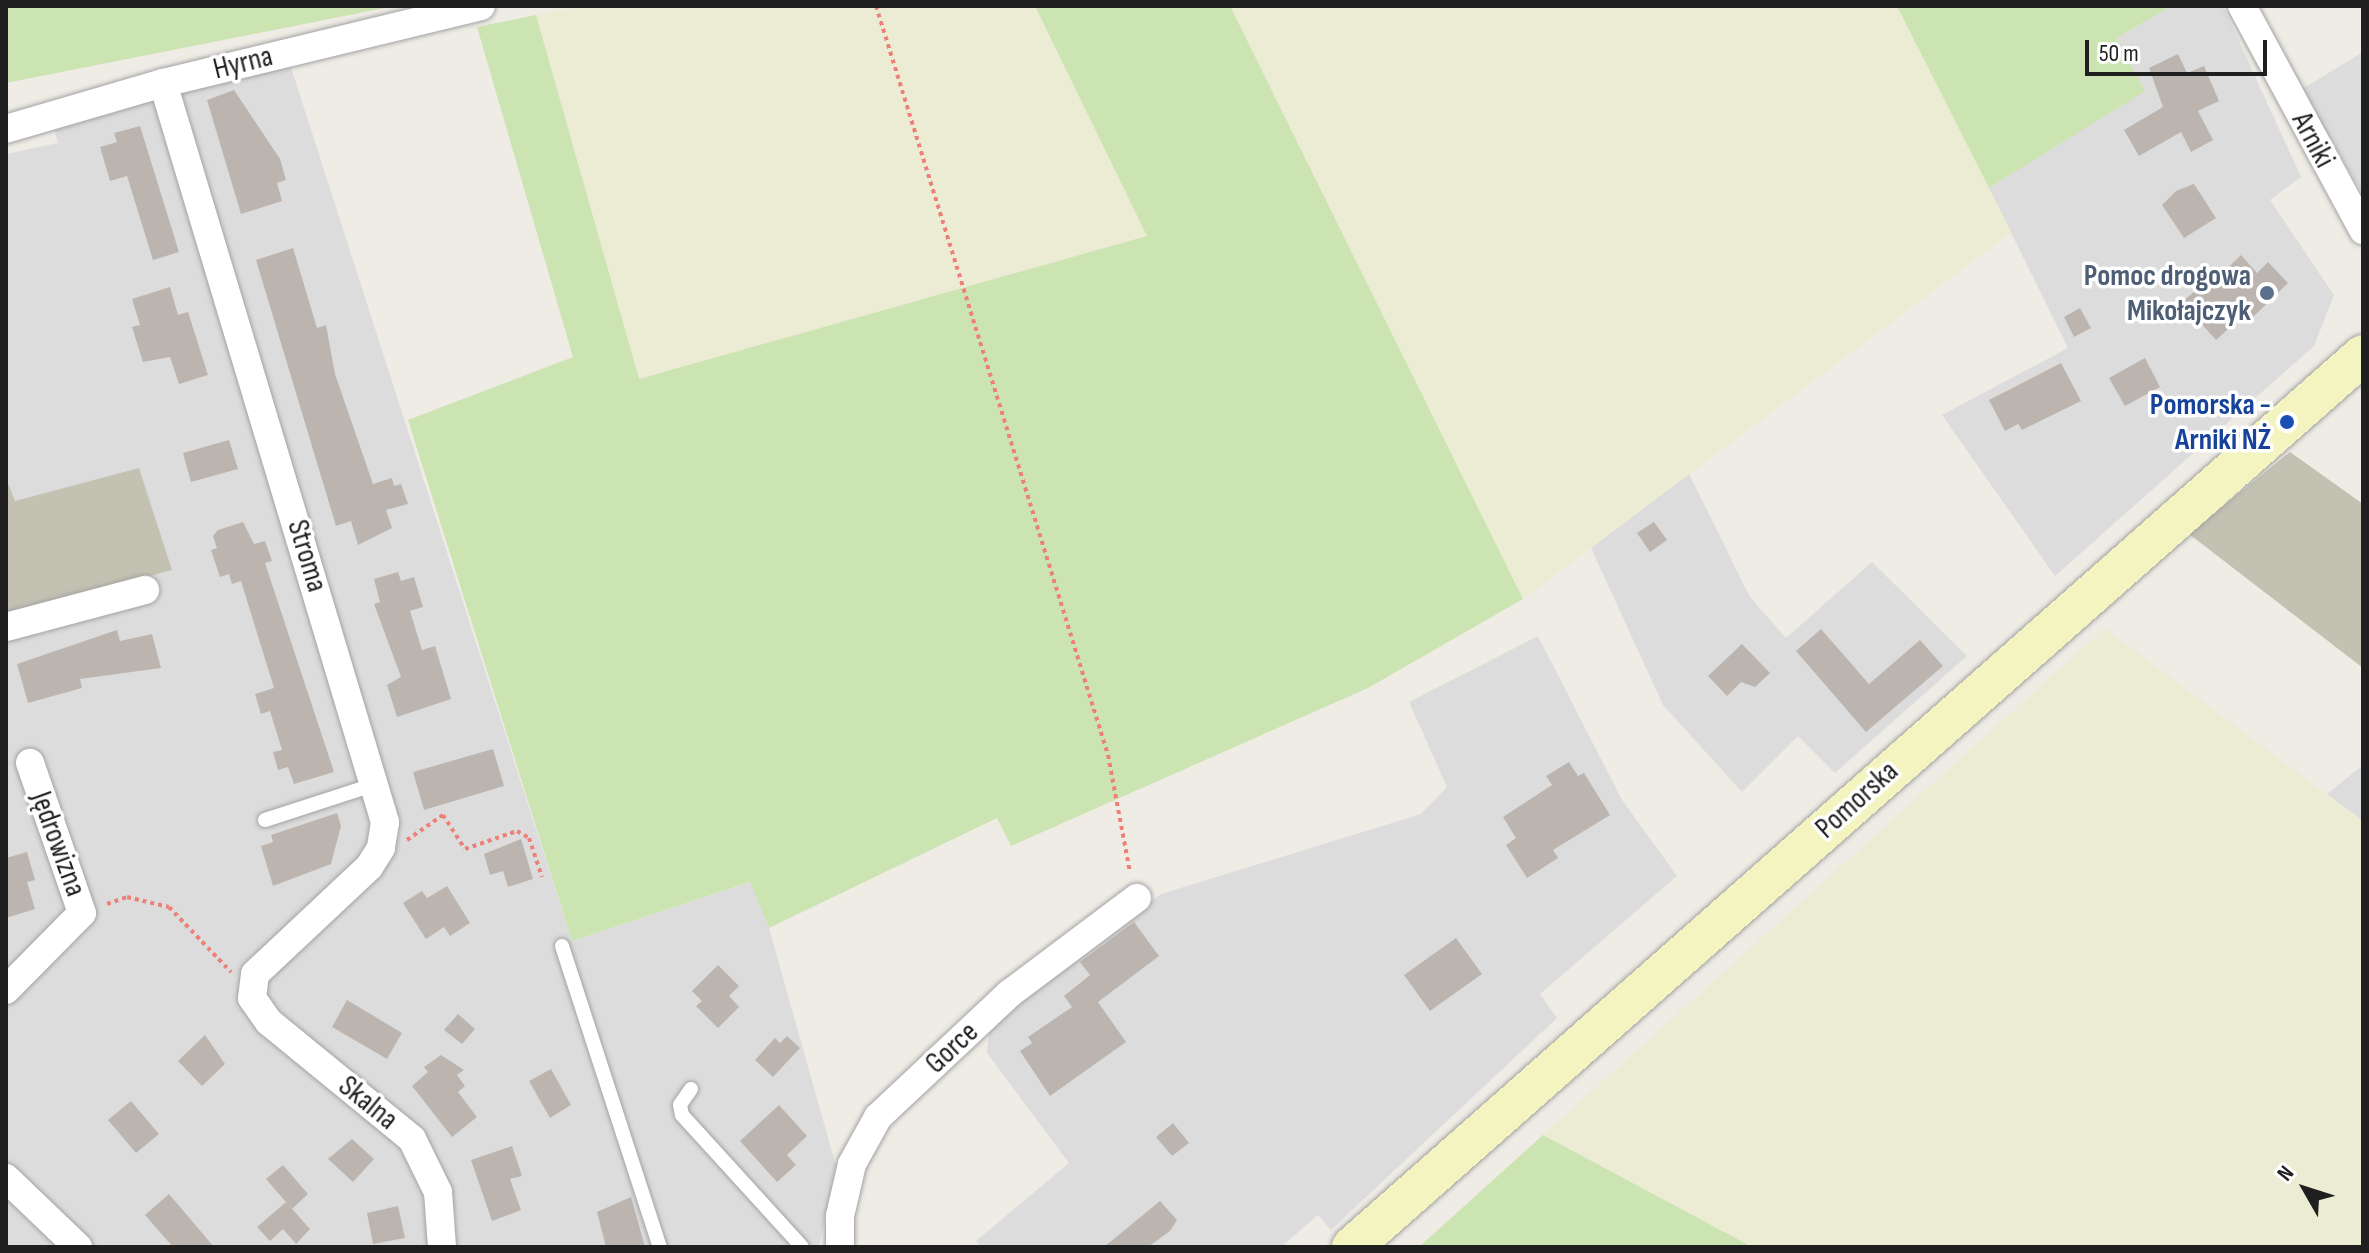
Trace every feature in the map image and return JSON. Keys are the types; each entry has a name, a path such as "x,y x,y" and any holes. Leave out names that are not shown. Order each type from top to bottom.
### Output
{"street":[{"name":"Hyrna","path":"6,129 163,83 481,6"},
{"name":"Arniki","path":"2242,6 2363,230"},
{"name":"Stroma","path":"163,83 385,822 381,848 344,893 266,962 250,985"},
{"name":"Pomorska","path":"1352,1247 2363,355"},
{"path":"6,627 145,590"},
{"name":"Jędrowizna","path":"6,990 82,913 30,763"},
{"name":"Gorce","path":"840,1247 840,1216 852,1164 878,1117 1009,994 1137,898"},
{"name":"Skalna","path":"250,985 252,998 269,1022 412,1139 438,1192 442,1247"},
{"path":"6,1178 78,1247"}],"lane":[{"path":"265,820 376,784"},
{"path":"562,946 660,1247"},
{"path":"691,1089 680,1105 682,1115 802,1247"}],"path":[{"path":"876,6 1108,755 1118,828 1137,898"},
{"path":"412,840 443,815 465,849 517,831 529,838 542,877"},
{"path":"82,913 127,897 169,907 217,962 250,985"}],"shaded area":[{"path":"2172,6 2223,6 2301,177 2270,200 2334,295 2314,346 2055,576 1942,415 2068,348 1989,188 2144,91 2116,38"},
{"path":"2363,52 2363,194 2302,89"},
{"path":"288,58 572,941 751,882 769,928 836,1166 819,1247 6,1247 6,154 58,143 54,128"},
{"path":"2290,452 2363,504 2363,668 2189,534"},
{"path":"139,468 172,570 6,614 6,478 15,501"},
{"path":"1689,474 1750,597 1786,638 1872,562 1967,656 1835,773 1798,736 1742,792 1663,705 1591,548"},
{"path":"1538,636 1622,800 1677,876 1540,994 1557,1018 1331,1230 1318,1215 1281,1247 981,1247 976,1241 1069,1163 987,1053 990,1020 1161,894 1421,814 1447,787 1409,702"},
{"path":"2363,765 2363,821 2327,794"}],"green space":[{"path":"6,6 395,6 6,83"},
{"path":"581,6 1035,6 1147,236 639,380 536,15"},
{"path":"1035,6 1230,6 1523,599 1368,688 1011,846 997,818 769,928 750,882 572,941 408,420 573,357 477,27 536,15 639,379 1147,236"},
{"path":"1230,6 1897,6 2011,232 1523,599"},
{"path":"1897,6 2172,6 2116,38 2145,91 1989,188"},
{"path":"2105,628 2363,821 2363,1247 1752,1247 1543,1135"},
{"path":"1543,1135 1752,1247 1419,1247"}],"building":[{"path":"2178,54 2187,73 2204,66 2219,101 2198,111 2213,140 2191,152 2181,132 2139,156 2124,130 2163,107 2149,68"},
{"path":"234,90 280,159 286,180 277,183 282,201 241,214 207,100"},
{"path":"140,126 179,252 153,260 127,176 110,181 100,147 117,142 114,133"},
{"path":"2194,184 2216,218 2184,238 2162,205 2176,191"},
{"path":"293,248 317,328 326,325 335,374 373,484 392,478 394,486 401,484 408,504 386,510 392,528 358,545 351,521 336,526 256,260"},
{"path":"2241,255 2257,273 2268,262 2288,283 2253,317 2248,311 2216,340 2182,302 2201,286 2205,290"},
{"path":"170,287 178,315 188,312 208,375 179,384 170,357 143,362 132,327 140,325 132,299"},
{"path":"2080,308 2091,328 2074,337 2064,317"},
{"path":"2145,358 2160,387 2125,406 2109,378"},
{"path":"2061,363 2081,401 2022,430 2018,424 2005,431 1989,400"},
{"path":"229,440 238,469 191,482 183,453"},
{"path":"243,522 254,544 265,541 272,561 265,563 334,772 294,784 288,767 278,770 273,752 282,750 270,711 261,714 255,694 274,688 241,581 232,584 229,574 220,577 211,550 217,548 213,536 218,530"},
{"path":"1654,522 1667,540 1650,552 1637,533"},
{"path":"398,572 401,581 414,577 423,607 410,611 422,650 435,646 451,699 397,717 387,685 401,677 374,604 380,602 374,579"},
{"path":"1821,629 1869,684 1920,640 1943,666 1866,732 1796,651"},
{"path":"117,630 120,641 152,634 161,668 80,679 82,688 28,703 17,664"},
{"path":"1742,644 1770,673 1755,687 1741,682 1727,696 1708,676"},
{"path":"493,749 504,786 424,810 413,772"},
{"path":"1569,762 1578,776 1584,773 1610,815 1553,850 1558,858 1527,878 1506,845 1516,838 1503,817 1552,785 1546,776"},
{"path":"337,813 341,826 331,864 273,886 261,846 273,842 271,835"},
{"path":"521,839 533,879 508,887 503,871 490,875 484,854"},
{"path":"27,852 35,880 27,882 35,909 6,918 6,858"},
{"path":"447,886 470,923 450,936 444,927 426,939 403,903 422,891 427,898"},
{"path":"1134,922 1159,956 1098,1002 1126,1042 1050,1096 1020,1051 1032,1043 1028,1037 1072,1007 1064,996 1090,975 1080,962"},
{"path":"1456,938 1482,974 1430,1011 1404,975"},
{"path":"718,965 739,986 729,996 739,1007 718,1028 696,1006 702,1001 692,991"},
{"path":"347,1000 402,1033 387,1059 332,1027"},
{"path":"458,1014 475,1029 462,1044 444,1030"},
{"path":"205,1035 225,1064 202,1086 178,1061"},
{"path":"787,1036 800,1048 773,1077 755,1060 775,1038 780,1043"},
{"path":"441,1055 464,1070 457,1075 465,1086 458,1092 477,1117 452,1137 412,1086 428,1072 424,1067"},
{"path":"551,1069 571,1105 550,1118 529,1081"},
{"path":"131,1101 159,1134 136,1153 108,1120"},
{"path":"779,1105 807,1136 787,1155 796,1165 777,1182 740,1141"},
{"path":"1173,1123 1189,1143 1172,1156 1156,1137"},
{"path":"352,1139 374,1159 353,1182 328,1159"},
{"path":"512,1146 522,1176 510,1179 521,1210 492,1221 471,1160"},
{"path":"283,1165 308,1194 292,1209 266,1179"},
{"path":"169,1194 214,1247 173,1247 145,1215"},
{"path":"631,1197 645,1247 606,1247 597,1212"},
{"path":"1160,1201 1177,1220 1170,1231 1148,1247 1104,1247"},
{"path":"286,1202 310,1229 296,1244 283,1229 270,1241 257,1227"},
{"path":"398,1206 405,1238 373,1244 367,1213"}],"place":[{"name":"Pomoc drogowa Mikołajczyk","path":"2267,293"},
{"name":"Pomorska - Arniki NŻ","path":"2287,422"}]}
